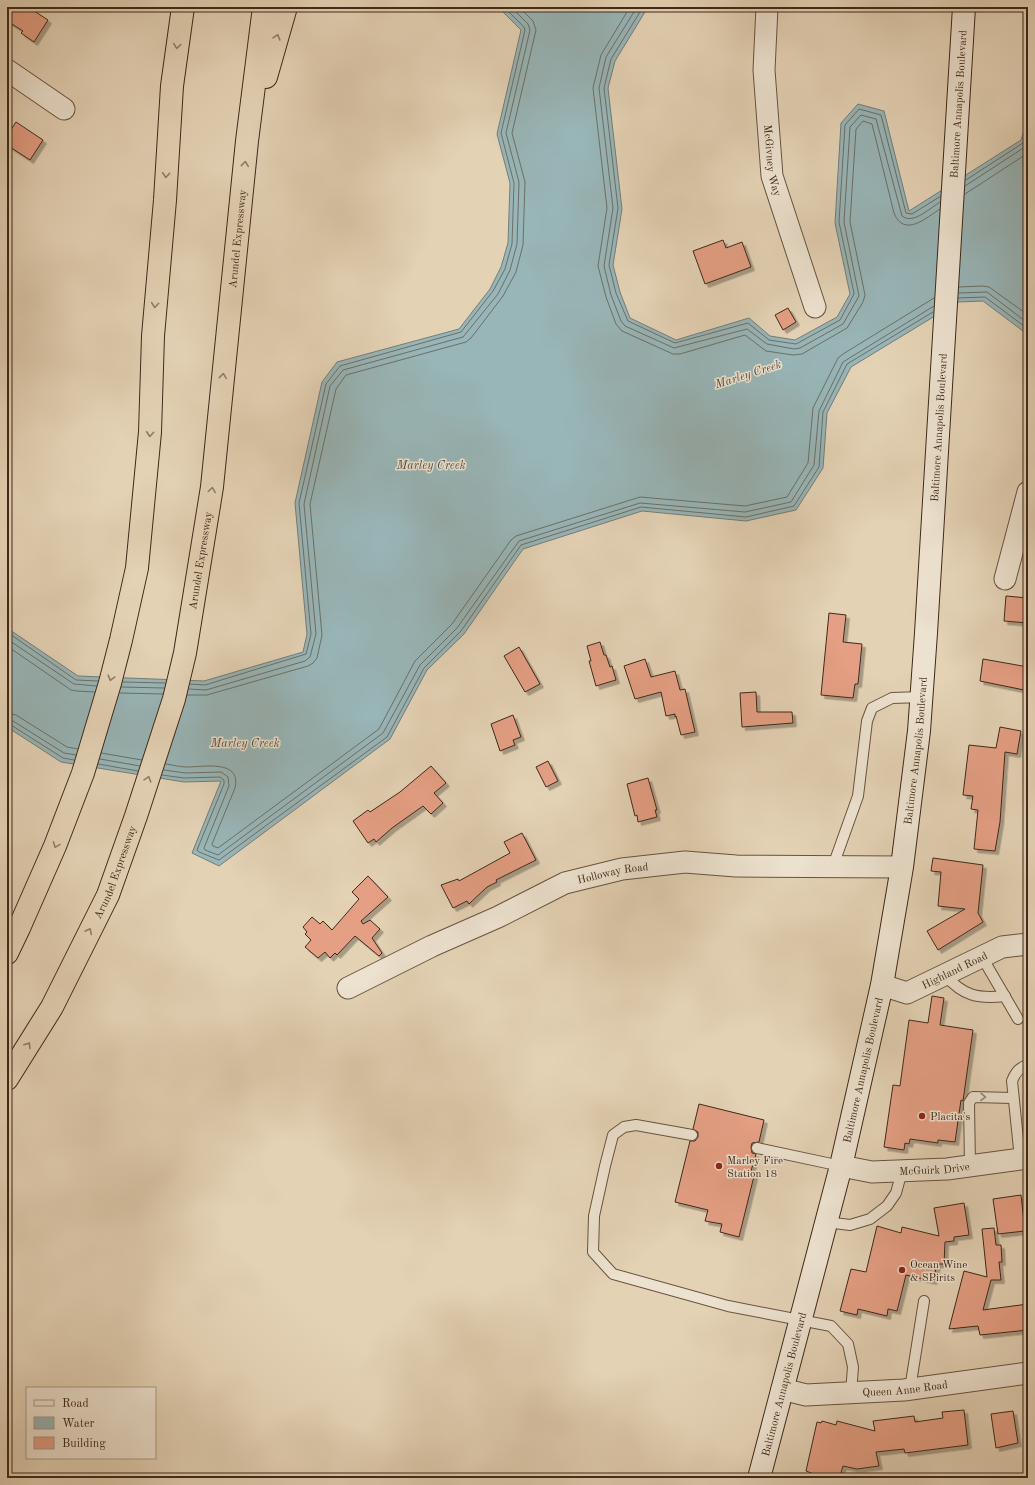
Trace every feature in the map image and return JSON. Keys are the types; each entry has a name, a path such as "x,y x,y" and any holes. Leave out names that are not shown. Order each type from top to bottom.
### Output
{"highway":[{"path":"7,953 39,885 70,808 96,733 121,640 137,568 150,440 153,336 172,86 183,7"},
{"name":"Arundel Expressway","path":"7,1078 52,1007 108,895 136,816 174,699 185,653 212,487 247,141 264,7"},
{"path":"247,141 286,7"}],"main road":[{"name":"Baltimore Annapolis Boulevard","path":"759,1478 841,1166 882,986 902,867 922,697 964,7"}],"street":[{"name":"McGivney Way","path":"767,7 764,70 772,176 816,307"},
{"path":"7,70 64,109"},
{"path":"1005,579 1028,492"},
{"name":"Holloway Road","path":"348,988 432,946 498,917 565,883 622,869 685,862 736,866 902,867"},
{"path":"1002,947 1028,928"},
{"name":"Highland Road","path":"882,986 907,993 1002,947 1028,944"},
{"name":"McGuirk Drive","path":"841,1166 872,1172 902,1171 947,1169 1024,1158"},
{"name":"Queen Anne Road","path":"782,1388 806,1395 851,1393 910,1389 1028,1373"}],"lane":[{"path":"833,866 858,796 867,721 872,708 892,698 922,697"},
{"path":"982,957 1018,1019"},
{"path":"945,975 954,986 969,994 988,998 1005,996"},
{"path":"1024,1158 1013,1098 1012,1081 1015,1073 1022,1066 1028,1065"},
{"path":"970,1166 970,1099 976,1097 1013,1098"},
{"path":"692,1135 636,1125 624,1126 613,1135 594,1216 593,1252 613,1274 728,1306 831,1326 848,1344 853,1367 851,1393"},
{"path":"757,1148 841,1166"},
{"path":"826,1222 850,1225 870,1219 887,1206 896,1193 902,1171"},
{"path":"910,1389 924,1301"}],"water":[{"name":"Marley Creek","path":"498,7 648,7 615,61 608,88 622,209 613,265 620,292 630,318 676,340 749,318 770,336 795,340 837,317 850,294 835,223 841,123 858,104 884,111 909,211 1021,140 1028,118 1028,330 1023,331 983,301 958,302 851,367 827,413 823,468 796,510 746,521 642,511 523,549 464,634 427,670 390,739 219,866 192,853 221,781 184,782 61,762 7,727 7,628 78,676 204,681 303,652 307,634 295,503 322,382 337,362 459,329 490,289 501,267 508,243 510,183 497,134 521,30"}],"building":[{"path":"15,7 28,7 48,20 34,42 21,33 23,31 7,21"},
{"path":"16,122 43,140 30,160 7,145 7,136"},
{"path":"723,240 726,248 742,242 751,267 705,284 693,251"},
{"path":"788,308 796,322 783,330 775,315"},
{"path":"1006,596 1028,598 1028,623 1004,621"},
{"path":"829,613 846,615 843,642 862,644 858,684 855,684 853,698 821,695"},
{"path":"600,642 610,667 612,666 616,680 596,686 589,661 591,661 587,646"},
{"path":"519,647 540,684 525,692 504,656"},
{"path":"645,659 651,677 675,671 680,690 685,689 695,732 681,735 675,714 666,716 661,692 635,699 624,666"},
{"path":"983,659 1028,667 1024,690 980,681"},
{"path":"756,692 757,712 792,712 793,723 742,727 740,693"},
{"path":"513,715 521,737 513,740 515,745 500,751 491,724"},
{"path":"1000,727 1021,731 1017,754 1005,752 1000,822 995,851 974,849 978,810 971,809 973,796 963,795 969,745 996,748"},
{"path":"548,761 558,781 546,787 536,767"},
{"path":"431,766 446,783 434,793 443,803 431,814 423,806 392,828 376,842 374,839 368,843 353,821 368,810 370,812 400,792"},
{"path":"648,778 657,810 655,810 657,817 638,822 637,815 635,816 627,784"},
{"path":"522,833 536,860 496,880 497,882 487,887 469,904 467,901 453,908 441,885 458,879 459,881 510,853 504,842"},
{"path":"933,858 983,865 978,913 983,922 938,950 927,931 965,909 938,906 941,872 931,871"},
{"path":"368,876 388,897 361,921 363,924 370,920 380,929 372,938 382,953 379,956 355,936 337,955 335,953 330,958 325,952 318,958 305,947 311,940 305,934 307,932 303,927 312,917 320,924 323,921 332,930 359,899 352,892"},
{"path":"932,996 944,998 940,1025 973,1030 963,1101 961,1100 955,1142 938,1140 938,1143 910,1139 909,1144 905,1143 904,1150 884,1147 893,1085 900,1086 909,1020 928,1023"},
{"name":"Marley Fire Station 18","path":"699,1104 764,1120 759,1142 752,1143 751,1147 752,1153 756,1154 751,1171 755,1172 739,1237 720,1232 722,1224 705,1221 708,1210 675,1202 690,1141 695,1141 698,1137 698,1132 693,1129"},
{"path":"1021,1195 1025,1231 998,1234 993,1199"},
{"name":"Ocean Wine & SPirits","path":"964,1203 969,1235 954,1237 954,1241 945,1242 944,1264 937,1264 933,1281 906,1275 897,1311 888,1309 887,1316 858,1309 857,1315 840,1311 851,1269 866,1272 877,1226 901,1233 902,1227 939,1236 934,1208"},
{"path":"994,1228 996,1245 1001,1245 1002,1262 999,1262 1001,1280 991,1280 983,1310 1028,1304 1028,1330 980,1335 978,1326 949,1329 964,1271 987,1277 982,1229"},
{"path":"964,1410 968,1445 905,1453 904,1449 876,1452 879,1466 857,1469 843,1466 840,1476 834,1475 833,1478 824,1478 806,1471 817,1422 821,1423 822,1421 836,1425 837,1421 875,1431 873,1421 914,1416 915,1422 943,1418 942,1412"},
{"path":"1013,1411 1018,1443 996,1448 991,1414"}],"place":[{"name":"Placita's","path":"922,1116"},
{"name":"Marley Fire Station 18","path":"719,1166"},
{"name":"Ocean Wine & SPirits","path":"902,1270"}]}
